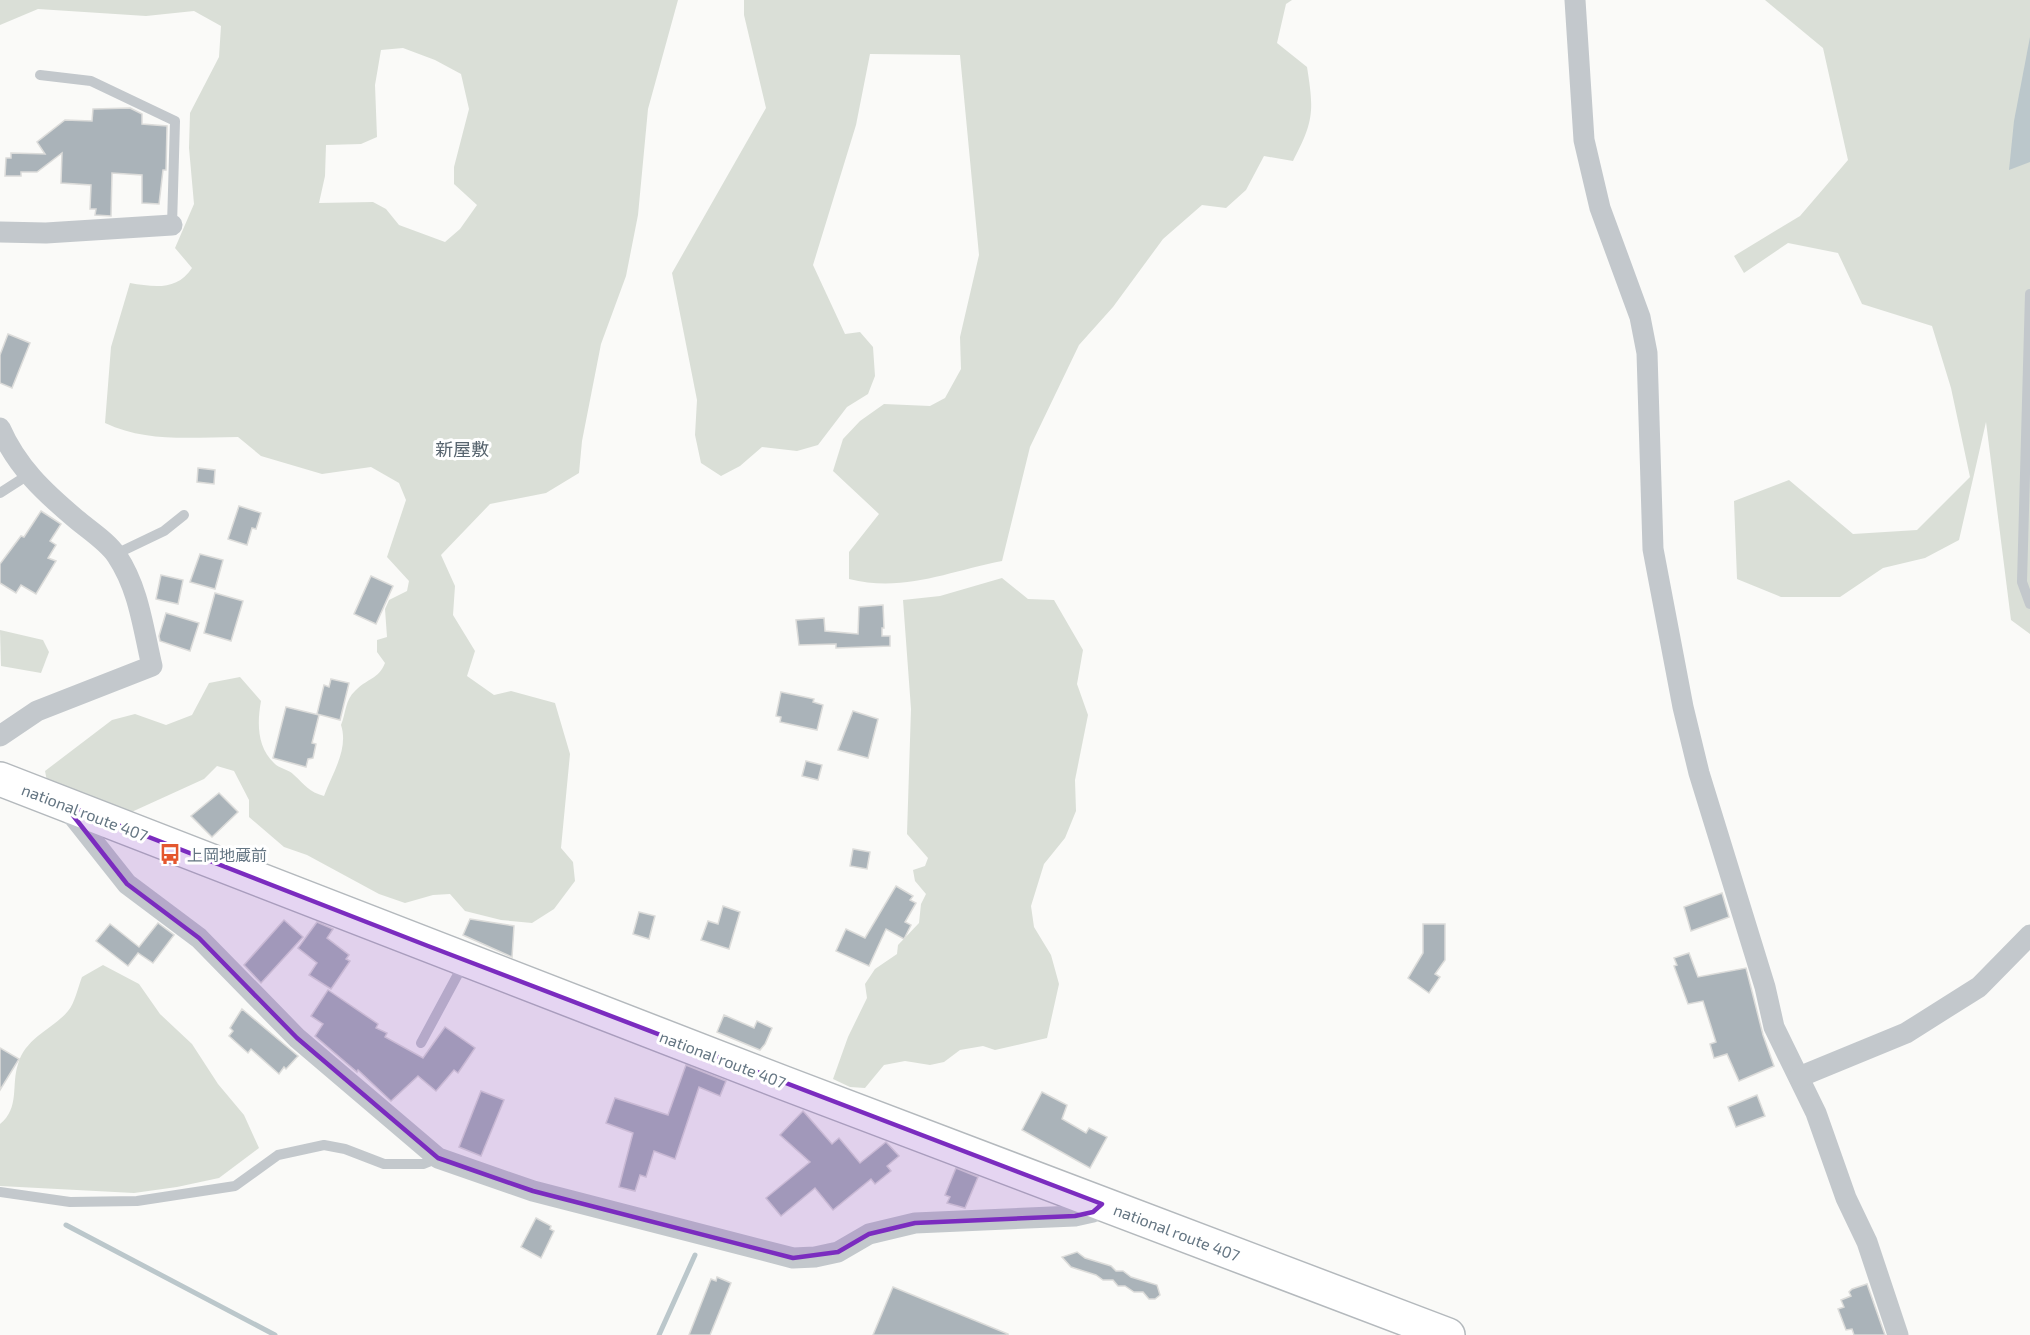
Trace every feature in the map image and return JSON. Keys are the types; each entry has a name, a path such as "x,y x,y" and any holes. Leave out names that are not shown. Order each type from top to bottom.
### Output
{"highway":[{"name":"national route 407","path":"0,779 465,960 1448,1335"}],"street":[{"path":"1575,0 1584,140 1600,208 1637,308 1647,352 1653,549 1683,707 1699,773 1765,987 1774,1027 1816,1113 1846,1198 1868,1242 1898,1335"},
{"path":"0,232 46,233 172,225"},
{"path":"0,428 17,461 28,475 45,493 116,554 130,579 138,601 152,666 37,711 0,736"},
{"path":"64,804 127,884 199,938 297,1038 438,1158 533,1191 793,1258 815,1257 838,1252 869,1234 915,1223 1075,1216 1093,1212 1102,1204"},
{"path":"1799,1077 1915,1028 1979,987 2030,934"}],"lane":[{"path":"39,75 91,81 174,122 172,225"},
{"path":"2030,294 2022,582 2030,604"},
{"path":"0,493 28,475"},
{"path":"116,554 165,531 184,515"},
{"path":"420,1043 465,960"},
{"path":"0,1192 70,1202 137,1201 235,1186 278,1155 324,1145 345,1149 384,1164 423,1164 438,1158"}],"highlighted area":[{"path":"64,804 428,946 1102,1204 1093,1212 1075,1216 915,1223 869,1234 838,1252 793,1258 533,1191 438,1158 297,1038 199,938 127,884"}],"shaded area":[{"path":"0,0 678,0 648,109 638,215 626,276 601,344 582,441 579,473 546,493 490,504 441,555 455,586 453,615 475,651 467,676 494,695 511,691 555,703 570,754 561,848 573,862 575,881 554,909 532,923 501,920 465,911 450,894 433,895 405,903 379,894 307,855 284,847 249,817 249,800 234,771 217,766 204,779 125,815 47,781 45,771 112,720 135,714 166,725 192,715 209,683 240,677 261,701 259,718 261,742 268,757 276,765 292,773 311,790 324,796 341,752 343,734 341,725 349,698 359,687 376,676 385,663 377,652 377,640 387,637 385,609 389,600 407,591 409,581 387,557 406,500 399,483 371,467 322,474 261,456 238,437 153,436 137,434 105,423 111,347 130,283 164,286 179,281 192,268 175,248 194,204 189,148 190,113 219,57 221,26 194,11 146,16 38,9 0,25","holes":["403,48 435,60 461,74 469,109 454,167 454,184 477,205 460,229 445,242 399,225 386,209 373,202 319,203 325,176 326,145 361,144 377,137 375,85 381,50"]},
{"path":"744,0 1292,0 1286,4 1277,43 1307,67 1311,95 1309,125 1293,161 1264,156 1246,190 1226,208 1202,205 1163,239 1113,307 1079,345 1030,447 1002,561 908,582 869,583 849,579 849,552 879,514 833,471 843,439 860,421 884,404 930,406 945,398 961,369 960,337 979,255 960,55 870,54 856,125 813,265 845,334 860,332 873,347 875,376 868,394 847,407 818,445 797,451 762,447 740,466 721,476 701,463 695,435 697,400 672,273 766,108 744,15"},
{"path":"1765,0 2030,0 2030,634 2011,620 1986,422 1959,540 1925,558 1883,568 1840,597 1781,597 1737,579 1734,501 1789,480 1853,534 1917,530 1970,477 1951,388 1932,326 1862,304 1838,253 1788,243 1744,273 1734,256 1800,216 1848,160 1823,48"},
{"path":"2030,37 2030,162 2009,170 2014,121"},
{"path":"1002,578 1028,599 1054,600 1083,650 1077,684 1088,715 1075,780 1076,811 1065,838 1044,864 1031,906 1034,927 1051,955 1059,984 1047,1038 995,1050 983,1046 960,1050 944,1062 930,1065 905,1061 884,1065 865,1088 850,1087 833,1079 848,1037 867,998 865,984 875,969 897,954 898,945 919,923 921,904 926,894 915,881 913,870 925,866 928,858 907,834 911,709 903,600 940,596"},
{"path":"0,630 43,640 49,652 41,673 1,666"},
{"path":"103,965 139,984 160,1014 192,1044 218,1084 244,1115 259,1148 219,1178 177,1187 134,1193 0,1186 0,1124 13,1104 16,1072 22,1055 33,1040 68,1011 82,977"}],"building":[{"path":"130,108 142,114 142,124 167,126 166,170 163,170 159,204 142,203 142,175 112,173 111,216 95,215 96,209 90,209 91,185 61,183 62,153 37,172 21,172 21,176 5,176 6,158 11,158 11,153 45,154 37,142 65,120 92,121 93,109"},
{"path":"8,334 30,343 12,388 0,383 0,355"},
{"path":"198,468 215,470 214,484 197,482"},
{"path":"239,506 261,513 256,529 252,528 247,545 228,539"},
{"path":"41,511 61,524 50,541 56,545 48,558 56,561 36,594 21,585 16,593 0,583 0,564 21,536 24,537"},
{"path":"200,554 223,560 215,589 190,582"},
{"path":"161,575 183,580 178,604 156,599"},
{"path":"371,576 393,586 376,624 354,614"},
{"path":"215,593 243,601 231,641 204,633"},
{"path":"883,605 882,636 890,636 890,646 836,648 836,644 799,645 796,620 824,618 825,631 858,634 859,607"},
{"path":"166,613 199,623 190,651 160,641 159,636"},
{"path":"331,679 349,683 340,720 317,714 324,685 329,687"},
{"path":"781,692 814,699 813,702 823,705 817,730 780,722 781,717 776,716"},
{"path":"286,707 319,715 312,743 316,744 313,758 308,759 306,767 273,758"},
{"path":"853,711 878,719 868,758 838,750"},
{"path":"806,761 822,765 818,780 802,776"},
{"path":"219,793 238,812 212,837 191,816"},
{"path":"853,849 870,852 867,869 850,866"},
{"path":"896,886 913,896 910,900 916,903 905,922 911,925 904,939 886,929 869,966 836,951 846,929 865,938"},
{"path":"1722,893 1729,917 1691,931 1684,907"},
{"path":"723,906 740,912 729,949 701,940 708,921 718,924"},
{"path":"639,912 655,916 649,939 633,934"},
{"path":"470,919 514,926 512,957 463,935"},
{"path":"284,920 303,937 261,983 244,965"},
{"path":"317,922 333,929 327,938 349,955 346,959 350,961 331,989 309,975 317,963 298,948"},
{"path":"158,923 174,935 153,963 138,953 128,966 96,941 110,924 139,947"},
{"path":"1423,924 1445,924 1445,960 1435,974 1440,977 1429,993 1408,978 1423,953"},
{"path":"1689,953 1698,977 1746,968 1763,1035 1774,1066 1739,1081 1727,1054 1714,1058 1710,1044 1716,1042 1703,1001 1688,1004 1674,966 1677,965 1674,958"},
{"path":"328,990 378,1024 376,1028 387,1033 385,1037 423,1058 445,1027 475,1048 458,1073 454,1070 436,1091 418,1076 391,1101 358,1070 357,1072 315,1036 323,1024 311,1016"},
{"path":"242,1009 298,1056 279,1074 251,1049 248,1053 229,1036 233,1031 230,1028"},
{"path":"724,1015 754,1028 757,1021 772,1028 765,1044 760,1050 717,1032"},
{"path":"0,1048 19,1059 0,1090"},
{"path":"686,1065 726,1081 720,1096 699,1087 675,1159 654,1151 646,1177 640,1175 635,1191 619,1187 633,1133 606,1123 615,1098 668,1115"},
{"path":"481,1091 504,1100 481,1156 459,1147"},
{"path":"1042,1092 1067,1105 1062,1119 1086,1133 1089,1128 1107,1137 1090,1168 1022,1130"},
{"path":"1757,1095 1765,1116 1736,1127 1728,1107"},
{"path":"803,1111 832,1144 839,1138 860,1163 886,1142 899,1156 887,1166 891,1171 875,1184 871,1179 833,1210 815,1188 781,1216 766,1198 810,1162 780,1135"},
{"path":"956,1168 978,1177 965,1208 947,1203 950,1197 945,1195"},
{"path":"536,1218 551,1226 550,1229 554,1231 541,1258 521,1247"},
{"path":"1077,1252 1085,1258 1111,1266 1116,1271 1123,1271 1131,1277 1157,1285 1160,1295 1155,1299 1149,1299 1143,1292 1134,1292 1125,1286 1118,1286 1113,1280 1103,1280 1096,1275 1071,1267 1062,1257"},
{"path":"717,1277 731,1283 710,1335 689,1335 711,1279 716,1281"},
{"path":"1867,1284 1885,1335 1854,1335 1852,1329 1846,1330 1838,1309 1844,1307 1841,1300 1851,1296 1849,1292 1852,1289"},
{"path":"893,1287 1008,1334 1008,1335 873,1335"}],"waterway":[{"path":"66,1225 275,1335"},
{"path":"659,1335 695,1255"}],"place":[{"name":"上岡地蔵前","path":"170,854"}],"district":[{"name":"新屋敷","path":"462,449"}]}
